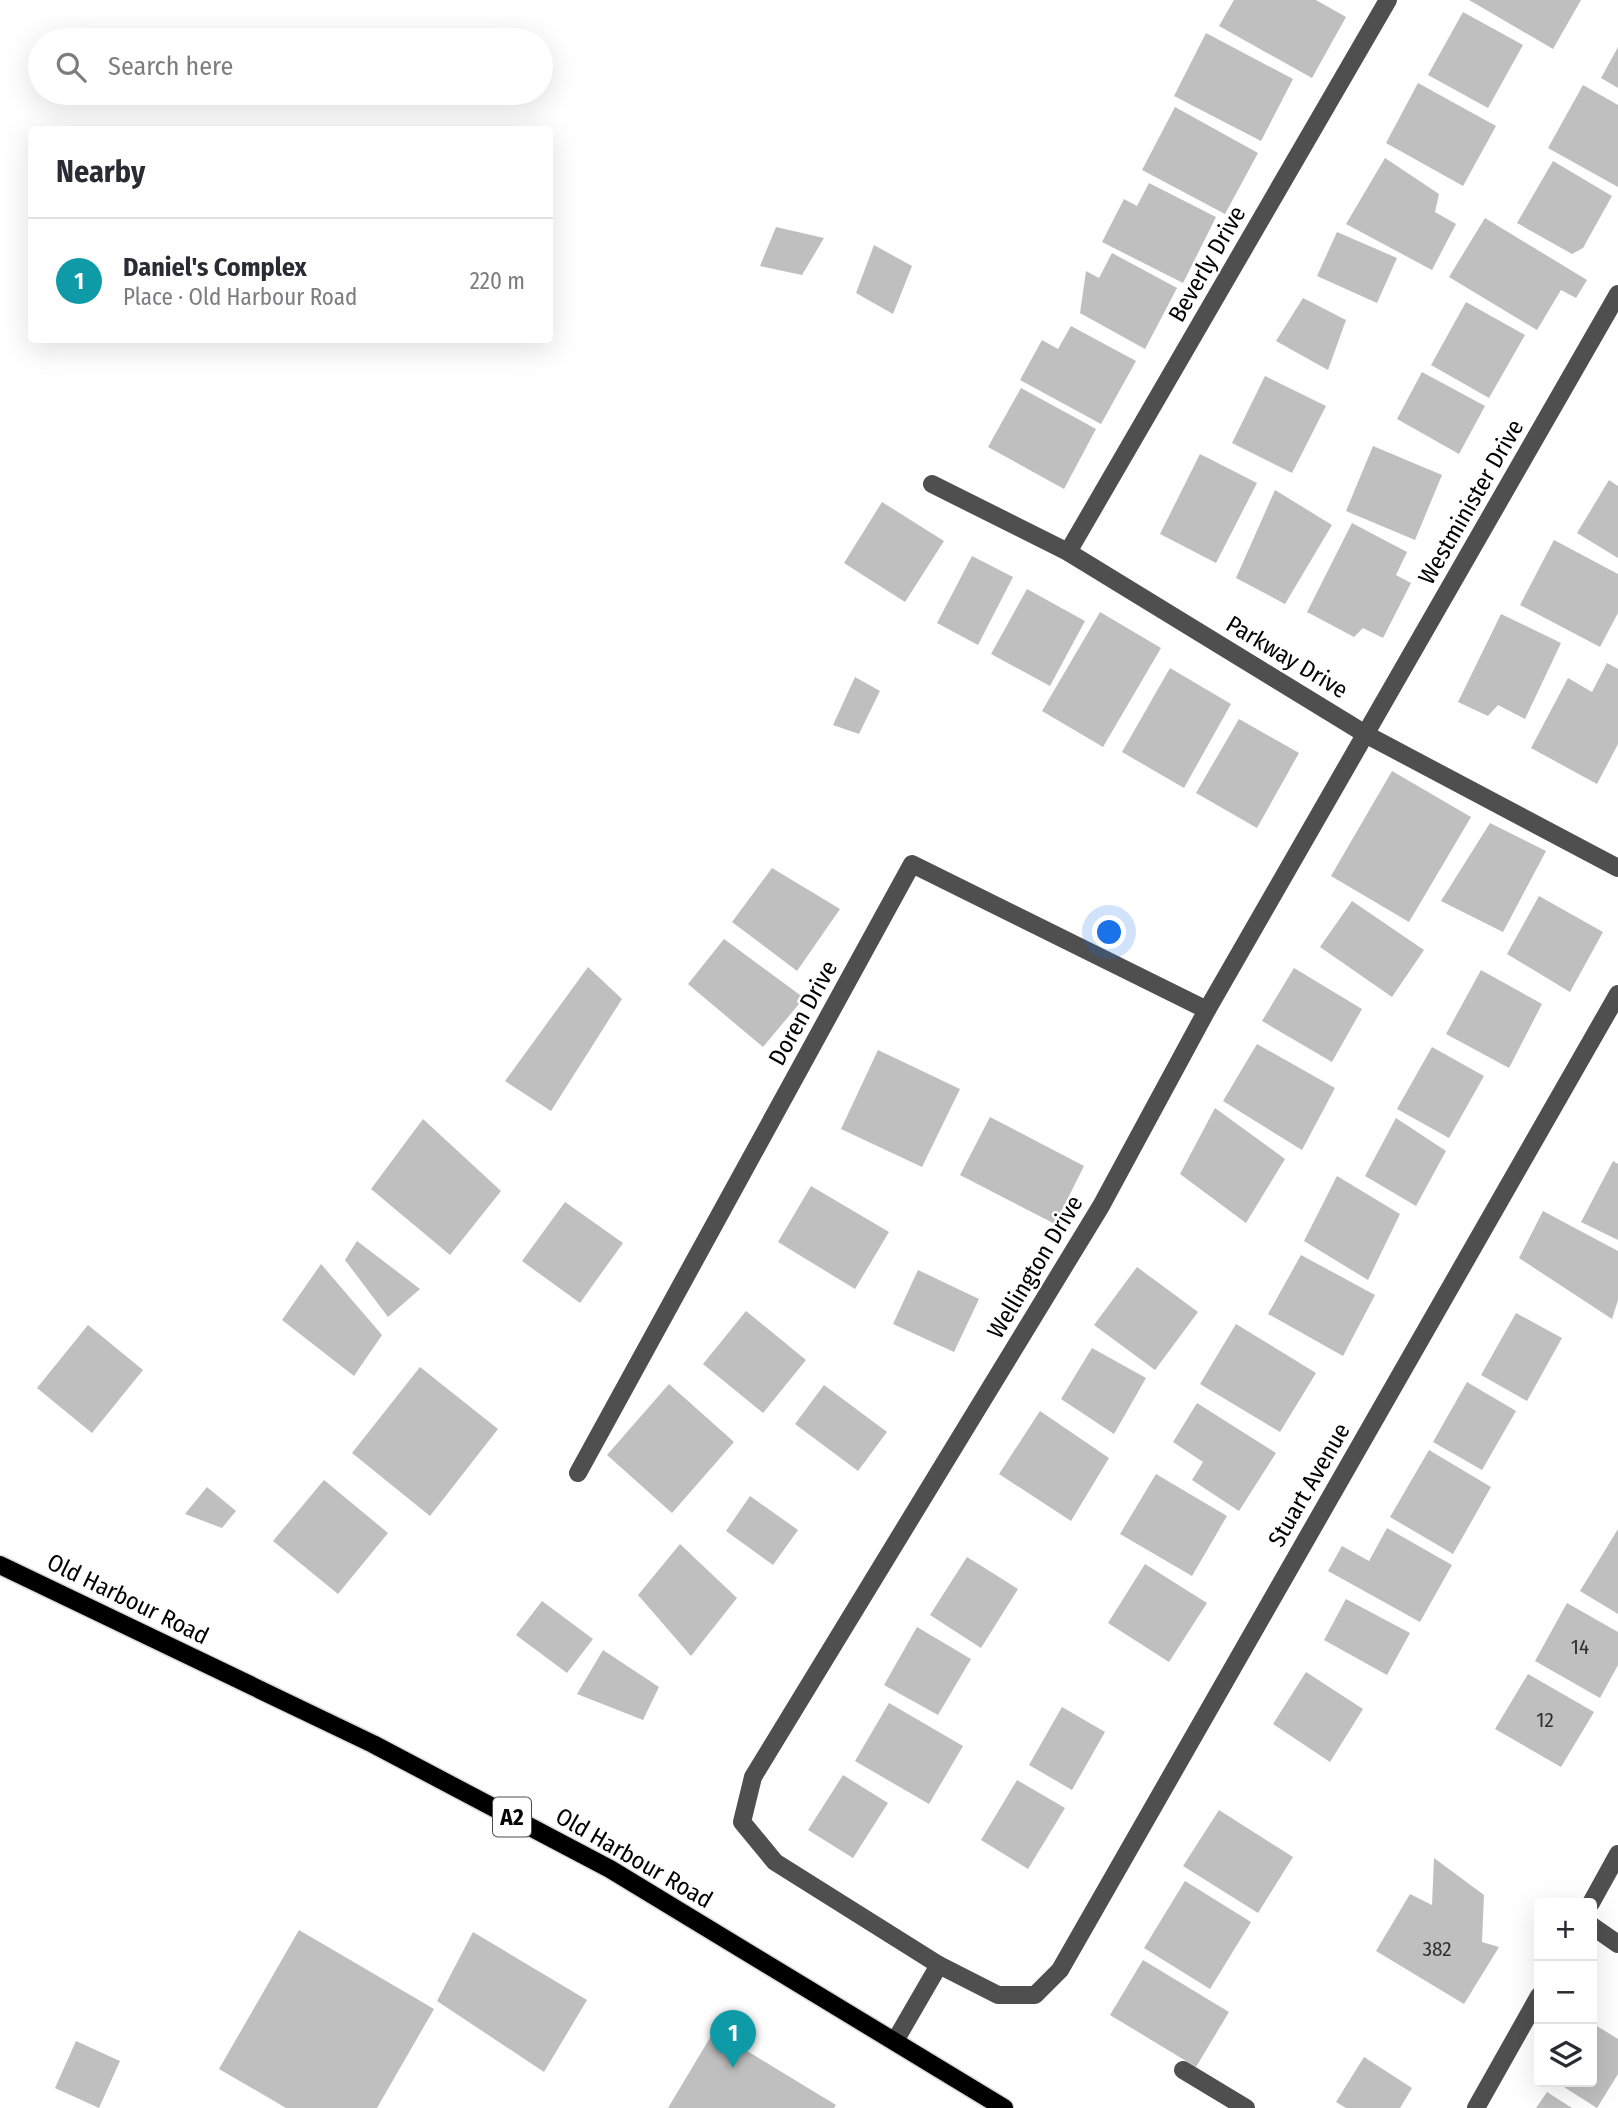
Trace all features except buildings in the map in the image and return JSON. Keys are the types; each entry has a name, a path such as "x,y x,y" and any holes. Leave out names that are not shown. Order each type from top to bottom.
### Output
{"main road":[{"name":"Old Harbour Road","path":"0,1565 373,1744 587,1857 1004,2108"}],"street":[{"name":"Beverly Drive","path":"1068,552 1388,0"},
{"name":"Westminister Drive","path":"1367,735 1618,293"},
{"name":"Parkway Drive","path":"932,484 1068,552 1367,735 1618,869"},
{"name":"Wellington Drive","path":"939,1965 775,1862 742,1822 752,1777 1101,1206 1207,1010 1367,735"},
{"name":"Doren Drive","path":"578,1473 912,864 1207,1010"},
{"name":"Stuart Avenue","path":"939,1965 998,1996 1035,1995 1060,1970 1618,994"},
{"path":"1594,1898 1618,1854"},
{"path":"1597,1929 1618,1944"},
{"path":"894,2041 939,1965"},
{"path":"1476,2108 1534,2005"},
{"path":"1183,2070 1246,2108"}],"place":[{"name":"Daniel's Complex","path":"733,2068"}]}
